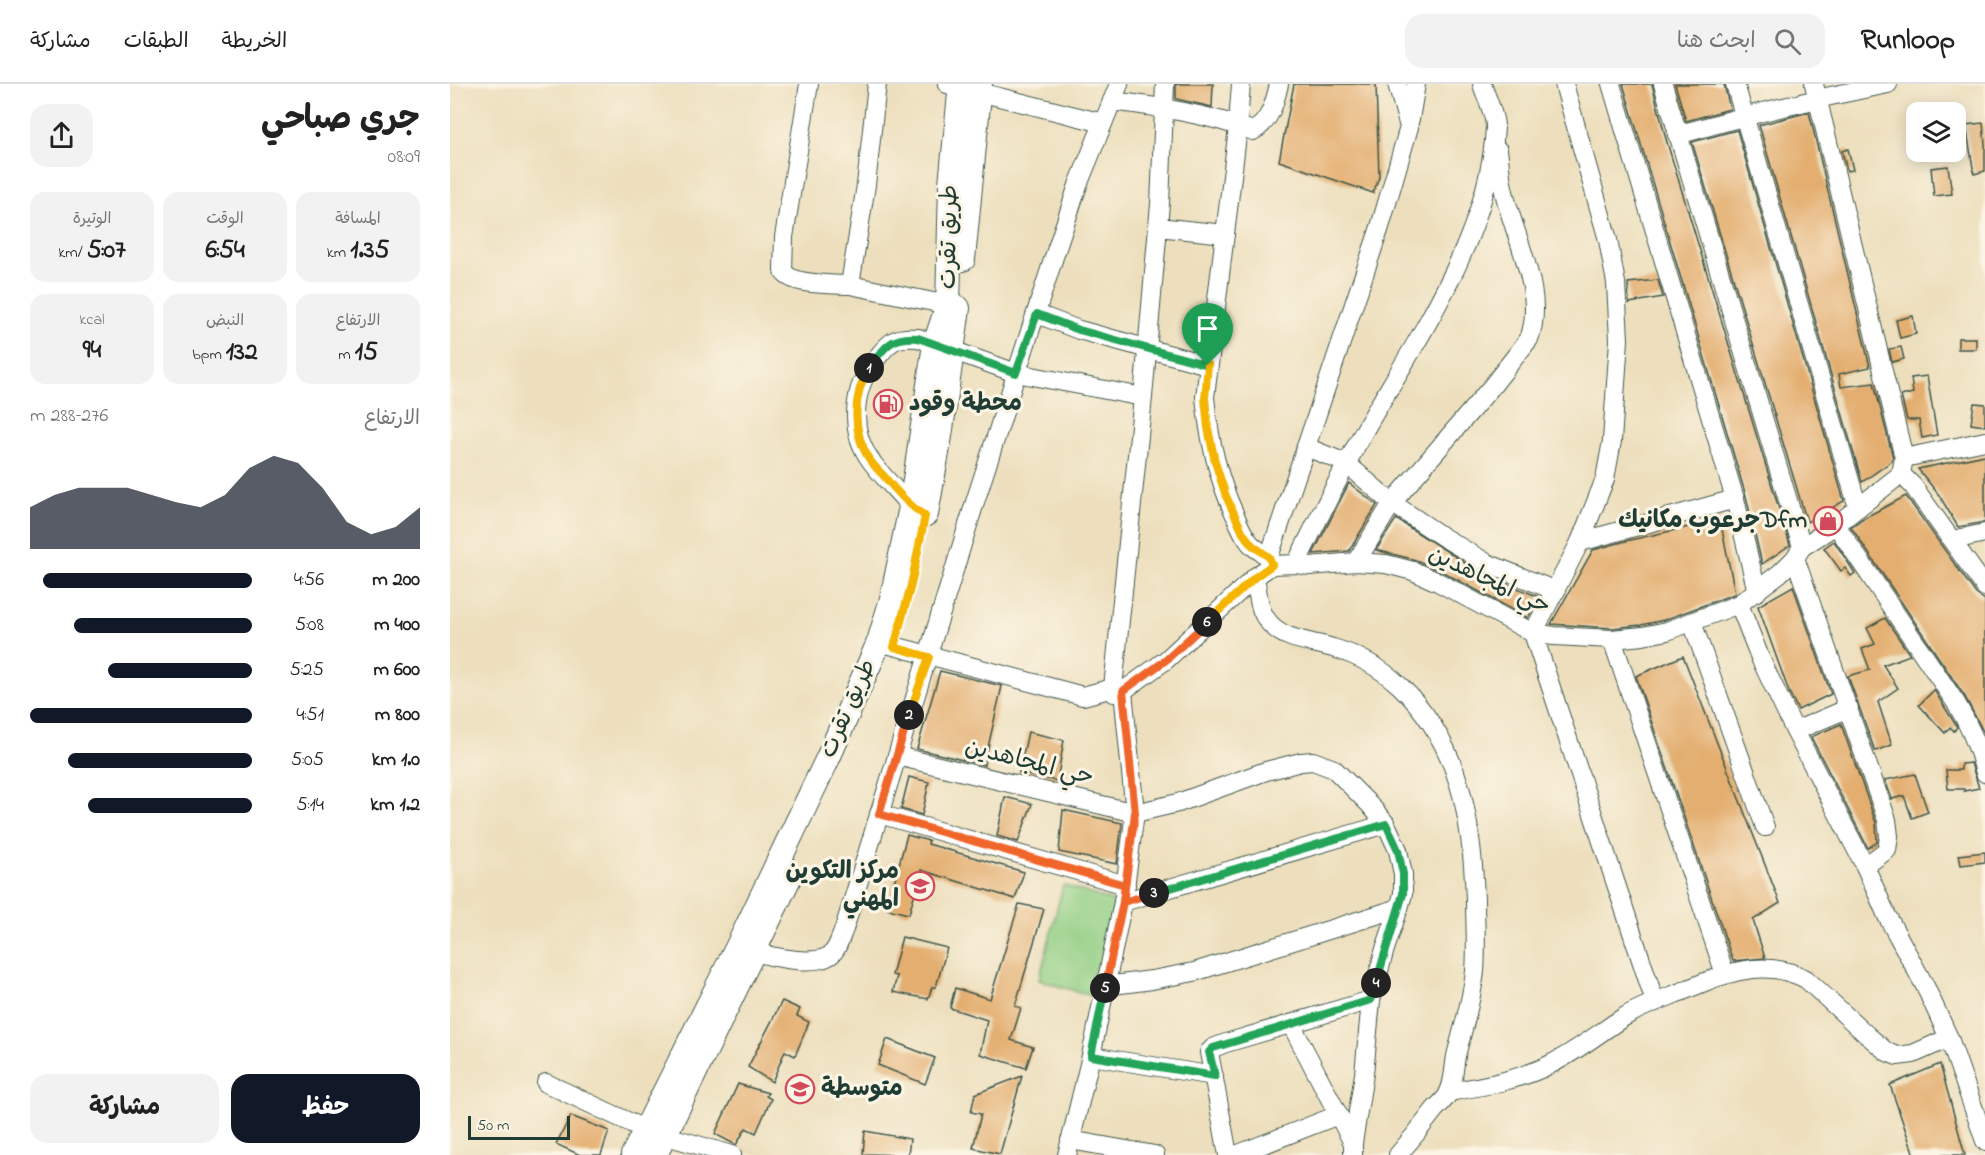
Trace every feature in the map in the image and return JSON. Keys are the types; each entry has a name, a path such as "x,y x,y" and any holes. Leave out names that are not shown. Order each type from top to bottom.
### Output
{"main road":[{"name":"طريق تقرت","path":"944,348 948,305 951,184 966,86"},
{"name":"طريق تقرت","path":"633,1155 655,1140 746,949 844,762 886,645 911,585 918,511 940,436 944,348 966,86"}],"street":[{"path":"809,84 784,237 783,271 791,279 799,281 850,285 948,305"},
{"path":"850,285 866,185 877,84"},
{"name":"حي المجاهدين","path":"897,756 1135,813 1118,689 1158,227 1166,84"},
{"path":"1241,84 1226,234 1205,398 1208,428 1226,496 1243,533 1252,545 1271,561"},
{"path":"746,949 810,960 829,957 836,949 1016,373 1078,185 1115,92 1164,108 1253,130 1267,119 1279,84"},
{"path":"1397,84 1409,127"},
{"path":"886,645 1083,696 1118,689 1166,660 1271,561 1306,447 1380,227 1409,127 1416,84"},
{"path":"1356,562 1392,502 1493,385 1529,339 1532,331 1534,305 1532,285 1503,188 1495,124 1482,84"},
{"path":"1564,84 1608,240 1616,283 1619,329 1612,441 1602,488 1580,542 1533,633 1655,1002"},
{"path":"1611,84 1735,499 1757,592"},
{"path":"1664,84 1677,135 1741,339 1798,553 1887,820 1889,836 1887,850 1865,866"},
{"path":"1735,84 1858,508"},
{"path":"1677,135 1815,91 1888,84"},
{"path":"966,86 1103,123"},
{"path":"1815,91 1902,466 1913,486 1985,586"},
{"path":"1296,564 1346,463 1446,288 1476,220 1490,165 1495,124"},
{"path":"1158,227 1226,234"},
{"path":"1037,314 1079,330 1208,365"},
{"path":"918,511 870,460 859,437 856,410 862,380 892,340 903,337 918,338 1016,373 1143,398"},
{"name":"حي المجاهدين","path":"1271,561 1310,567 1356,562 1386,564 1413,571 1438,582 1533,633 1570,638 1612,639 1644,636 1692,622 1739,604 1757,592 1798,553 1858,508 1902,466 1985,441"},
{"path":"1306,447 1346,463 1392,502 1443,537 1486,562 1556,591"},
{"path":"1580,542 1735,499"},
{"path":"1836,525 1956,703 1982,749 1985,773"},
{"path":"1953,540 1985,533"},
{"path":"1255,577 1261,611 1268,622 1287,635 1353,655 1399,685 1419,707 1437,735 1453,765 1462,793 1469,825 1476,933 1473,984 1467,1019 1449,1092 1398,1155"},
{"path":"1739,604 1761,660 1795,731 1865,866 1887,916 1925,986 1979,1102 1985,1141"},
{"path":"1692,622 1765,827"},
{"path":"1612,639 1725,974"},
{"path":"1795,731 1849,708"},
{"path":"1155,1155 1068,1148 1091,1056 1124,894 1135,813 1178,803 1266,771 1313,761 1334,770 1386,824 1398,850 1403,874 1403,894 1371,1000 1364,1074 1353,1149"},
{"path":"879,814 1124,894 1386,824"},
{"path":"1105,986 1194,972 1399,908"},
{"path":"1449,1092 1513,1078 1549,1065 1578,1049 1625,1017 1655,1002 1725,974 1748,969 1781,970 1806,979 1887,1052 1897,1056 1912,1054 1949,1038"},
{"path":"1228,1155 1209,1052 1213,1048 1371,1000"},
{"path":"1291,1024 1353,1149"},
{"path":"1091,1056 1215,1076"},
{"path":"546,1083 655,1140 732,1155"},
{"path":"1236,1155 1338,1115"}],"green space":[{"path":"1063,885 1116,902 1094,997 1039,980"}],"building":[{"path":"1176,84 1213,84 1212,107 1176,99"},
{"path":"1294,84 1376,84 1379,177 1373,193 1279,161"},
{"path":"1623,84 1652,84 1666,139 1790,545 1762,564 1746,496"},
{"path":"1675,84 1724,84 1730,109 1686,121"},
{"path":"1809,112 1870,367 1839,374 1841,387 1874,383 1893,458 1862,482 1759,125"},
{"path":"1983,123 1985,171 1974,174 1966,125"},
{"path":"1737,130 1844,501 1807,522 1692,142"},
{"path":"1848,149 1853,170 1847,171 1842,151"},
{"path":"1948,166 1952,194 1934,196 1931,168"},
{"path":"1658,280 1663,297 1629,303 1628,283"},
{"path":"1913,316 1916,334 1900,338 1896,320"},
{"path":"1958,338 1976,338 1976,349 1958,349"},
{"path":"1901,347 1904,359 1892,362 1889,349"},
{"path":"1927,376 1937,435 1922,438 1919,420 1907,420 1901,396 1913,393 1911,378"},
{"path":"1974,403 1985,404 1985,426 1971,424"},
{"path":"1985,455 1985,522 1958,527 1939,495 1918,469"},
{"path":"1349,483 1377,505 1349,551 1313,554"},
{"path":"1906,496 1976,594 1985,600 1985,735 1965,697 1851,527"},
{"path":"1396,519 1481,573 1539,597 1528,618 1443,572 1416,560 1376,550"},
{"path":"1720,520 1734,594 1664,620 1641,625 1612,628 1551,624 1593,550"},
{"path":"1834,541 1855,573 1851,576 1845,568 1841,571 1824,548"},
{"path":"1793,586 1831,694 1798,710 1789,692 1758,606"},
{"path":"1885,618 1910,655 1883,665 1898,688 1878,702 1892,745 1875,751 1848,676 1870,670 1862,649 1875,644 1867,628"},
{"path":"1683,656 1780,903 1753,920 1765,958 1733,961 1636,676"},
{"path":"940,671 1002,686 984,765 917,749"},
{"path":"1934,690 1957,727 1954,731 1950,727 1945,733 1919,705"},
{"path":"1841,724 1876,823 1877,842 1868,848 1811,737"},
{"path":"1028,732 1064,740 1057,781 1019,773"},
{"path":"1971,763 1979,788 1964,791 1964,789 1948,789 1946,770 1961,770 1961,764"},
{"path":"1915,774 1928,812 1912,818 1904,796 1892,799 1885,780"},
{"path":"909,777 929,782 922,815 901,809"},
{"path":"1005,797 1032,804 1018,842 997,836"},
{"path":"1063,810 1122,823 1117,864 1059,852"},
{"path":"907,835 929,841 928,844 1024,872 1015,899 921,870 909,914 887,909"},
{"path":"1985,852 1985,862 1961,865 1959,855"},
{"path":"1019,904 1044,909 1015,1006 1021,1008 1011,1040 1033,1047 1026,1068 980,1054 987,1020 950,1008 955,988 990,999"},
{"path":"902,937 947,948 936,987 932,987 928,999 893,992 897,976 892,975"},
{"path":"782,1001 800,1009 797,1016 809,1022 795,1056 785,1051 772,1082 748,1067"},
{"path":"887,1039 935,1058 925,1084 878,1065"},
{"path":"1940,1064 1965,1155 1914,1155 1890,1085"},
{"path":"1022,1076 1000,1154 973,1148 981,1114 971,1112 975,1094"},
{"path":"738,1084 768,1093 766,1096 771,1099 756,1133 746,1128 736,1145 715,1134"},
{"path":"571,1116 609,1131 601,1155 580,1155 556,1144"},
{"path":"865,1131 910,1139 908,1155 863,1154"}],"place":[{"name":"محطة وقود","path":"888,404"},
{"name":"جرعوب مكانيكDfm","path":"1828,521"},
{"name":"مركز التكوين المهني","path":"920,886"},
{"name":"متوسطة","path":"800,1089"}],"route":[{"path":"1208,365 1079,330 1037,314 1016,373 918,338 903,337 892,340 862,380 856,410 859,437 870,460 911,507 925,516 911,585 894,647 929,657 879,814 1125,885 1123,902 1386,824 1398,850 1403,874 1403,894 1371,1000 1213,1048 1209,1056 1215,1076 1091,1056 1123,902 1135,813 1123,691 1166,660 1255,577 1272,565 1269,557 1252,545 1243,533 1226,496 1215,462 1205,398 1208,365"}]}
